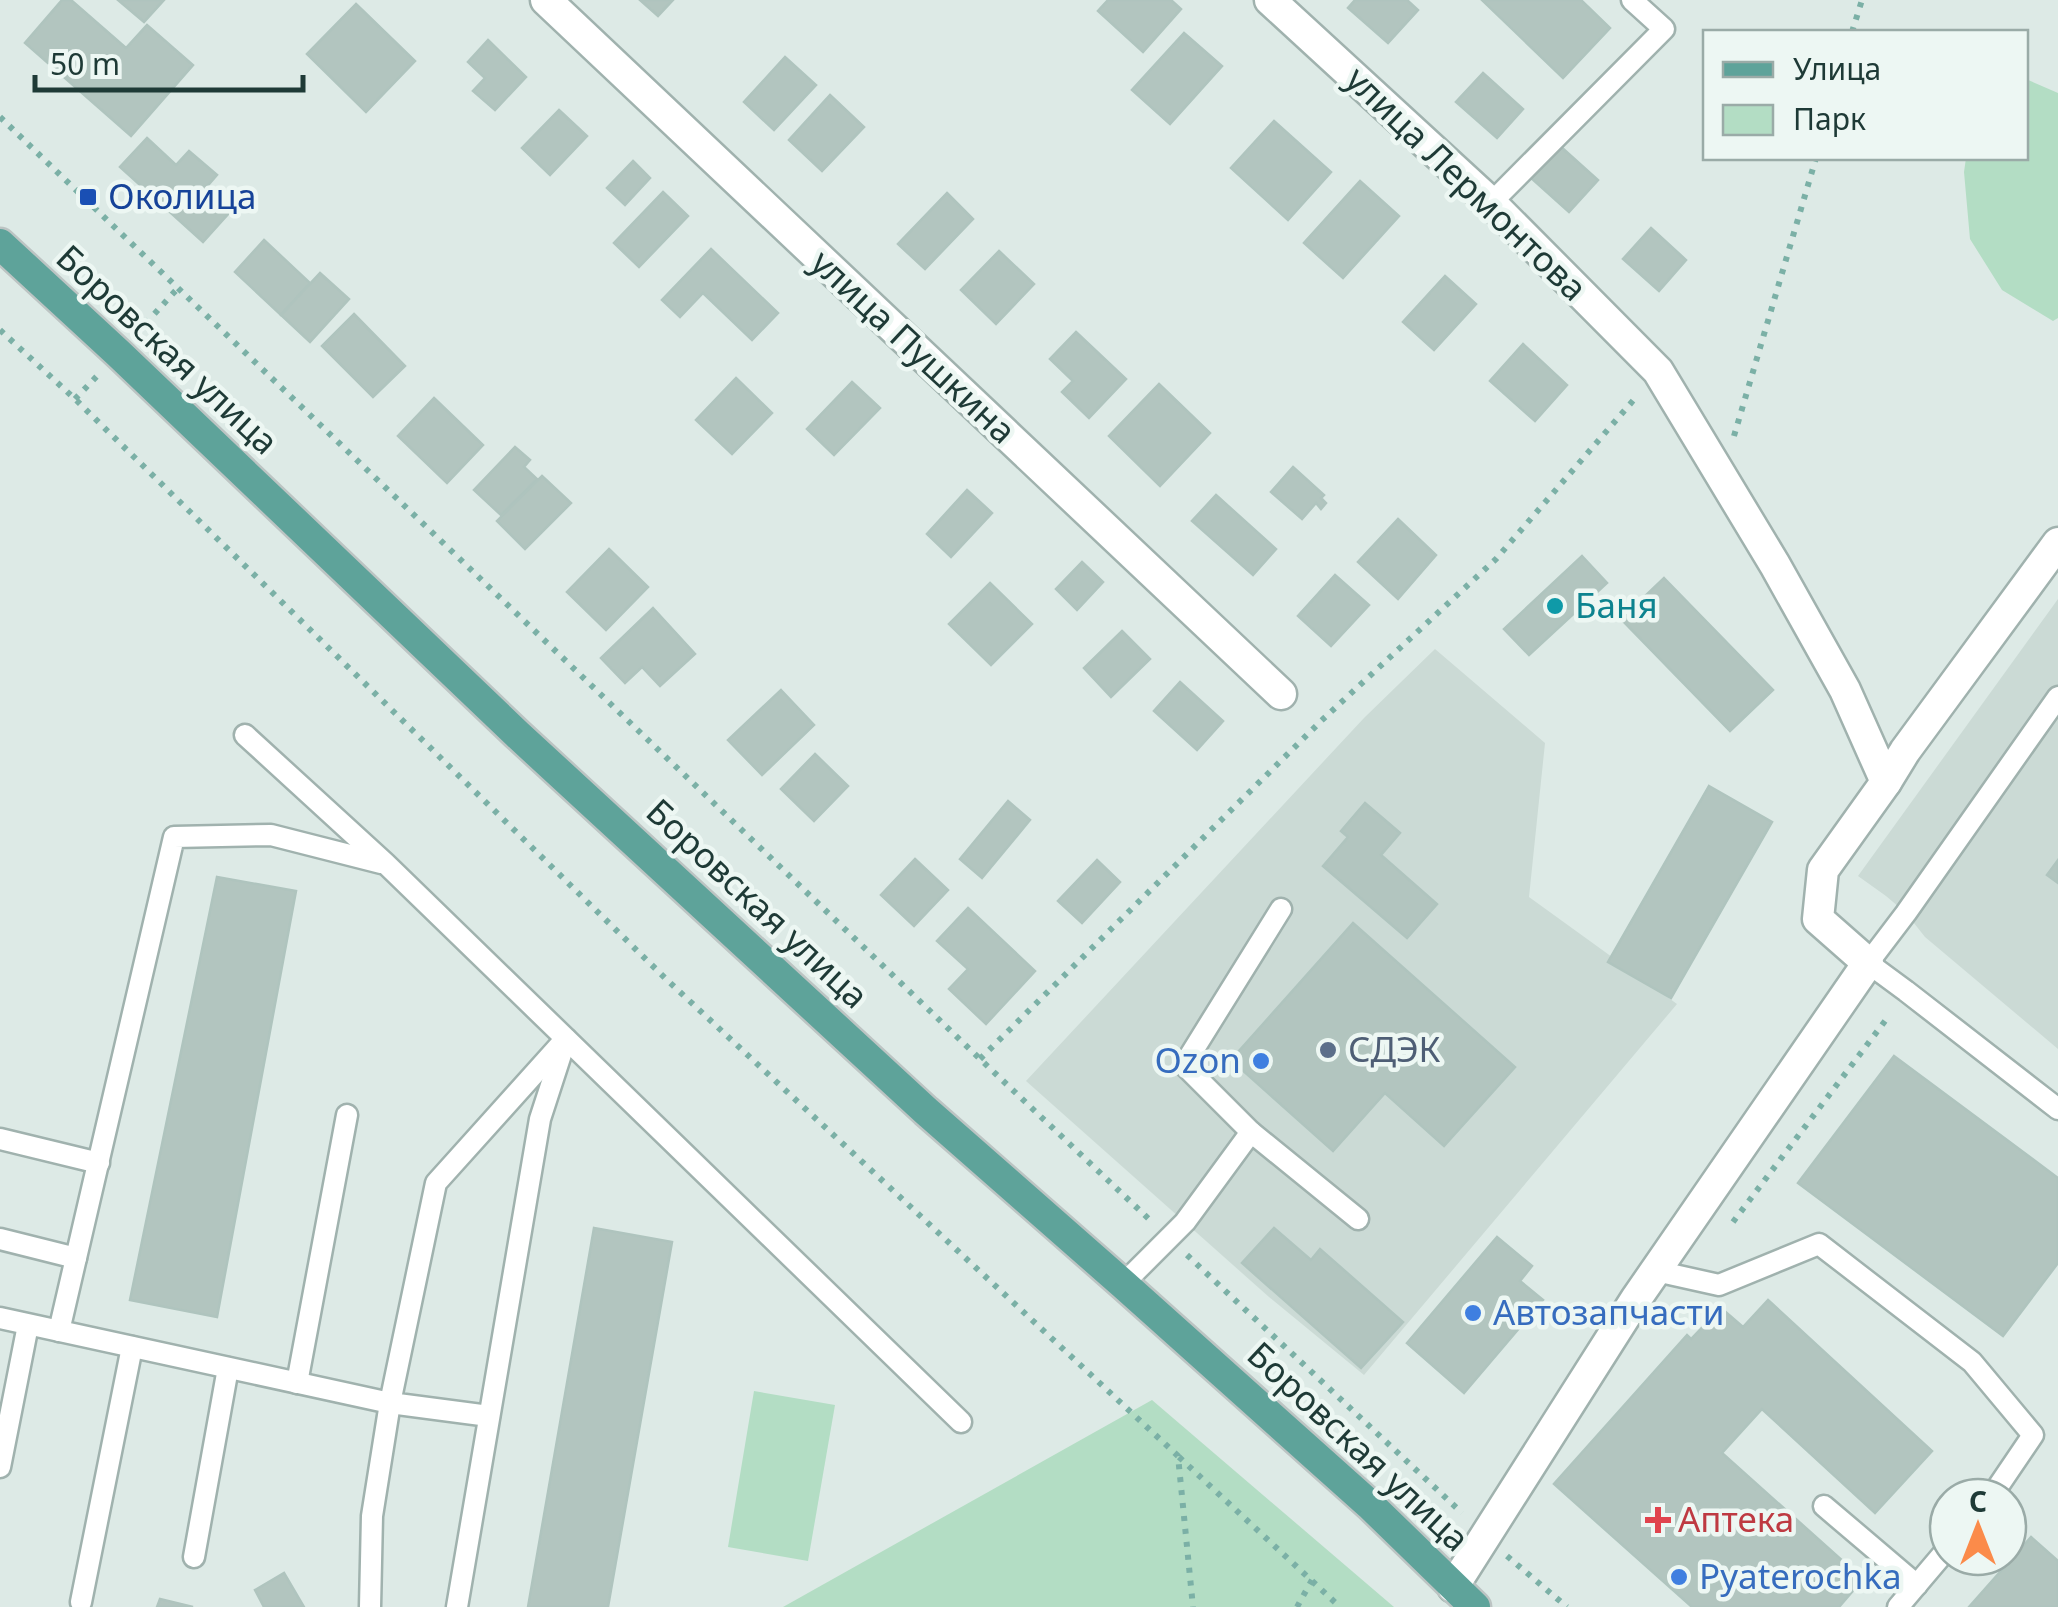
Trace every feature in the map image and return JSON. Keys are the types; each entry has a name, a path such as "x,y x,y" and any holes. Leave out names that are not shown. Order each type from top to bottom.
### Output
{"main road":[{"name":"Боровская улица","path":"0,244 516,734 926,1111 1370,1506 1464,1597"}],"street":[{"name":"улица Пушкина","path":"546,0 1281,694"},
{"name":"улица Лермонтова","path":"1270,0 1492,203 1658,371 1775,564 1845,690 1886,782"},
{"path":"1464,1597 1485,1535 1656,1270 1868,963 1818,919 1823,870 2058,543"}],"lane":[{"path":"1492,203 1664,30 1632,0"},
{"path":"2058,697 1868,963 2058,1109"},
{"path":"246,735 386,864 961,1422"},
{"path":"60,1331 174,837 271,835 386,864"},
{"path":"1281,909 1184,1065 1251,1132 1358,1219"},
{"path":"370,1607 372,1516 390,1403 436,1183 566,1038"},
{"path":"457,1607 540,1119 566,1038"},
{"path":"297,1383 347,1114"},
{"path":"1123,1284 1185,1222 1251,1132"},
{"path":"0,1138 99,1162"},
{"path":"0,1239 76,1258"},
{"path":"1656,1270 1718,1285 1819,1244 1972,1362 2032,1436 2004,1477"},
{"path":"0,1318 390,1403 490,1416"},
{"path":"0,1467 28,1324"},
{"path":"82,1602 132,1347"},
{"path":"194,1557 228,1368"},
{"path":"1824,1506 1917,1585"},
{"path":"1898,1607 1928,1572"}],"path":[{"path":"1853,30 1862,0"},
{"path":"0,117 980,1059 1485,1535 1568,1607"},
{"path":"1734,438 1815,160"},
{"path":"0,330 666,979 1340,1607"},
{"path":"980,1059 1321,720 1496,559 1658,371"},
{"path":"1178,1456 1193,1607"},
{"path":"1297,1607 1312,1580"}],"shaded area":[{"path":"2058,599 2058,1049 1925,937 1906,913 1858,876"},
{"path":"1435,649 1545,743 1529,897 1677,1004 1364,1375 1269,1297 1026,1081 1364,718"}],"green space":[{"path":"2028,80 2058,93 2058,318 2053,321 2002,290 1970,239 1966,160 2028,160"},
{"path":"754,1391 835,1405 808,1561 728,1547"},
{"path":"1152,1400 1394,1607 783,1607"}],"building":[{"path":"62,0 71,0 126,48 147,25 193,65 131,136 25,43"},
{"path":"118,0 164,0 144,22"},
{"path":"640,0 673,0 658,16"},
{"path":"1108,0 1171,0 1181,9 1143,52 1098,11"},
{"path":"1355,0 1407,0 1418,10 1388,43 1348,8"},
{"path":"1482,0 1581,0 1610,28 1563,78"},
{"path":"356,4 415,61 366,112 307,54"},
{"path":"1184,33 1222,66 1170,124 1132,90"},
{"path":"488,40 526,77 495,110 473,91 485,78 468,62"},
{"path":"785,57 816,85 774,130 744,102"},
{"path":"1483,73 1523,109 1497,138 1456,102"},
{"path":"830,95 864,127 822,171 789,140"},
{"path":"559,110 587,136 550,175 522,148"},
{"path":"1274,121 1331,172 1288,220 1231,168"},
{"path":"147,138 176,165 189,151 217,175 204,190 229,213 203,242 120,167"},
{"path":"1560,146 1598,180 1569,212 1531,178"},
{"path":"633,161 650,178 625,205 607,188"},
{"path":"1360,181 1399,216 1343,278 1304,243"},
{"path":"663,192 688,216 639,267 614,243"},
{"path":"947,193 973,219 925,269 898,244"},
{"path":"1651,228 1686,260 1659,291 1623,259"},
{"path":"264,240 310,283 281,315 235,272"},
{"path":"711,249 778,313 752,340 703,293 680,317 662,300"},
{"path":"999,251 1034,284 996,324 961,290"},
{"path":"320,273 349,299 310,342 281,315"},
{"path":"1445,276 1476,304 1434,350 1403,322"},
{"path":"354,314 405,366 373,397 322,346"},
{"path":"1076,332 1126,379 1089,418 1062,392 1073,381 1050,359"},
{"path":"1523,344 1567,385 1535,421 1490,381"},
{"path":"736,378 772,413 732,454 696,420"},
{"path":"852,382 880,408 834,455 807,429"},
{"path":"1159,384 1210,433 1160,486 1109,436"},
{"path":"434,398 483,445 447,483 398,436"},
{"path":"515,447 530,460 524,467 537,479 501,515 474,490"},
{"path":"1293,467 1324,495 1321,498 1326,503 1321,509 1316,503 1302,519 1271,492"},
{"path":"542,476 571,503 525,549 497,521"},
{"path":"967,490 992,513 951,557 927,534"},
{"path":"1216,495 1276,549 1253,575 1192,521"},
{"path":"1398,519 1436,555 1398,599 1358,562"},
{"path":"609,549 648,587 606,630 567,592"},
{"name":"Баня","path":"1582,556 1607,583 1529,655 1504,629"},
{"path":"1082,562 1103,582 1077,610 1056,589"},
{"path":"1335,575 1369,605 1331,646 1298,616"},
{"path":"1664,578 1773,690 1730,731 1621,619"},
{"path":"990,583 1032,624 991,665 949,624"},
{"path":"653,608 695,654 660,686 642,667 625,683 601,658"},
{"path":"1122,631 1150,659 1111,697 1084,668"},
{"path":"1180,682 1223,721 1197,750 1154,711"},
{"path":"781,690 814,725 762,775 728,740"},
{"path":"815,754 848,786 814,821 781,789"},
{"path":"1709,786 1772,822 1671,998 1608,962"},
{"path":"1008,801 1030,820 982,878 960,859"},
{"path":"1365,803 1400,833 1381,855 1437,904 1407,938 1323,866 1348,837 1341,831"},
{"path":"915,859 948,890 914,926 881,895"},
{"path":"1097,860 1120,882 1082,923 1058,901"},
{"path":"2058,860 2058,883 2047,875"},
{"path":"217,877 296,891 217,1317 130,1300"},
{"path":"968,908 1035,971 986,1024 949,989 968,969 937,941"},
{"path":"1353,923 1515,1067 1444,1146 1385,1093 1333,1151 1231,1060"},
{"path":"1894,1056 2058,1178 2058,1263 2003,1336 1798,1183"},
{"path":"594,1228 672,1242 608,1607 528,1607"},
{"path":"1274,1228 1311,1260 1320,1249 1403,1322 1361,1368 1242,1263"},
{"path":"1497,1237 1532,1266 1520,1281 1543,1300 1464,1393 1407,1343"},
{"path":"1768,1300 1932,1451 1875,1513 1762,1409 1722,1453 1863,1579 1839,1607 1692,1607 1554,1484 1687,1335 1691,1339 1721,1308 1743,1327"},
{"path":"2031,1537 2058,1561 2058,1607 1969,1607 1996,1577 2028,1577"},
{"path":"284,1573 304,1607 264,1607 255,1590"},
{"path":"160,1599 193,1607 157,1607"}],"place":[{"name":"Околица","path":"88,197"},
{"name":"Баня","path":"1555,606"},
{"name":"СДЭК","path":"1328,1050"},
{"name":"Ozon","path":"1261,1061"},
{"name":"Автозапчасти","path":"1473,1313"},
{"name":"Аптека","path":"1658,1520"},
{"name":"Pyaterochka","path":"1679,1577"}]}
